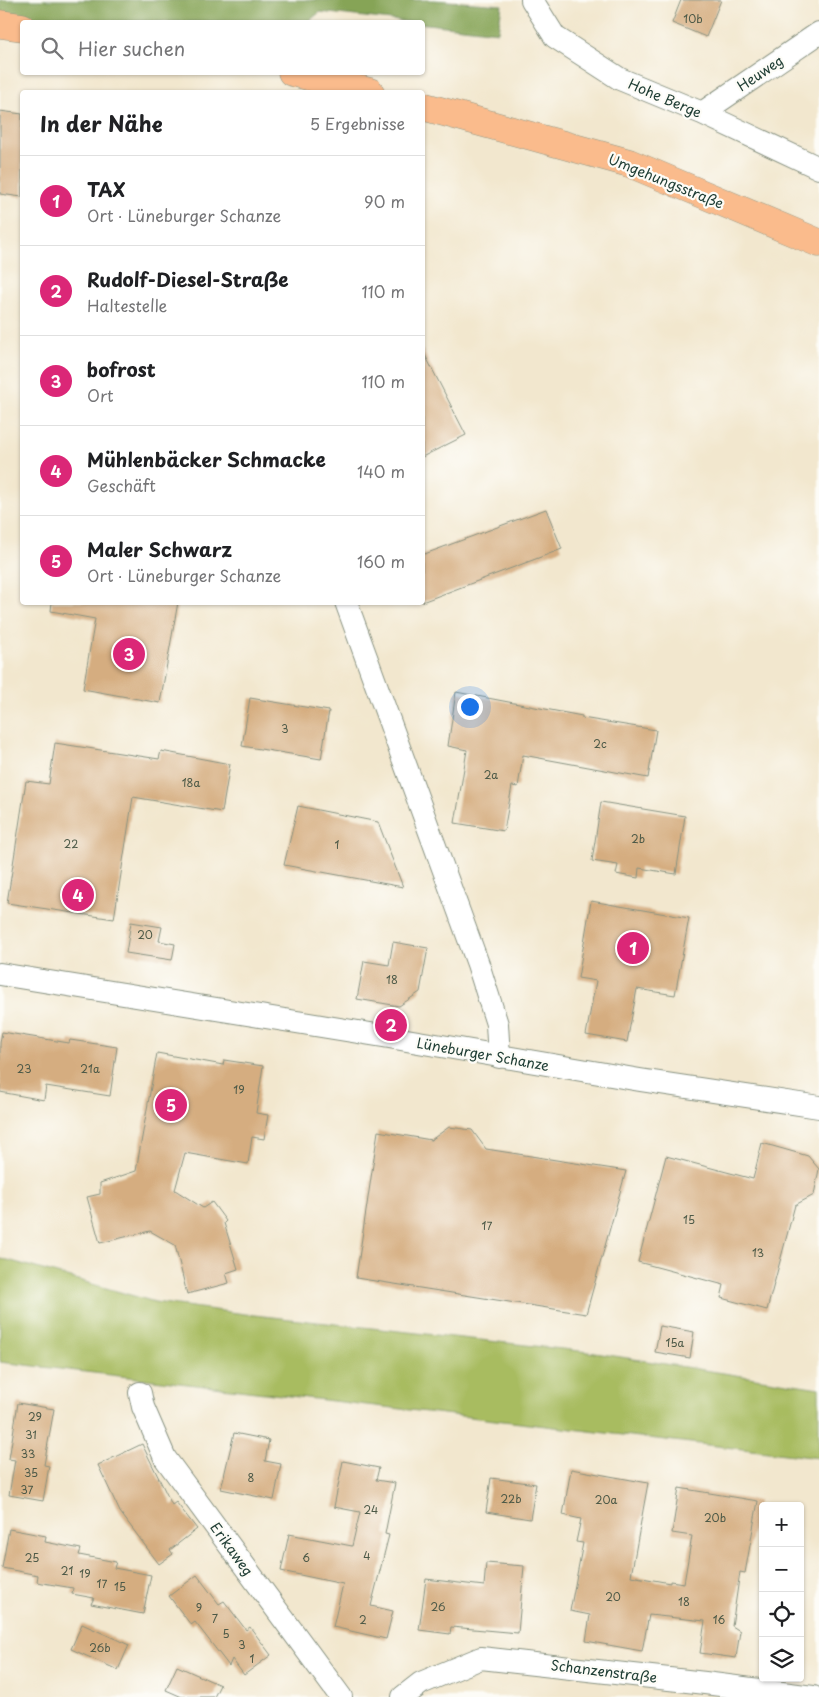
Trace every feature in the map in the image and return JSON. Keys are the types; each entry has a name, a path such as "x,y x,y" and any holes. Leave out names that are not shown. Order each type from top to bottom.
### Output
{"main road":[{"path":"0,24 20,27"},
{"path":"304,75 362,90"},
{"name":"Umgehungsstraße","path":"425,107 629,164 784,227 819,245"}],"street":[{"name":"Hohe Berge","path":"532,0 555,37 620,79 702,113 819,168"},
{"name":"Heuweg","path":"702,113 819,33"},
{"path":"347,605 478,964 497,1024 499,1057"},
{"name":"Lüneburger Schanze","path":"0,974 819,1108"},
{"name":"Erikaweg","path":"140,1393 142,1407 165,1458 341,1697"},
{"name":"Schanzenstraße","path":"403,1697 421,1684 480,1658 813,1697"}],"green space":[{"path":"0,0 433,0 502,5 498,32 425,24 425,20 391,20 320,12 310,20 50,20 0,14"},
{"path":"0,1259 155,1302 245,1314 589,1352 819,1388 819,1458 0,1362"}],"building":[{"path":"681,0 721,0 706,37 672,23"},
{"path":"0,111 20,114 20,197 0,194"},
{"path":"425,355 466,435 425,456"},
{"path":"546,509 562,549 425,601 425,554"},
{"path":"52,605 177,605 160,703 83,689 95,619 51,611"},
{"path":"456,692 582,716 582,718 656,730 648,778 523,755 518,787 512,786 504,831 455,823 467,750 448,746"},
{"path":"250,698 329,711 321,759 242,746"},
{"path":"55,743 159,759 161,751 230,764 222,812 133,797 114,919 7,903 26,781 49,784"},
{"path":"601,802 685,816 676,874 639,868 638,878 616,874 618,865 592,861"},
{"path":"298,806 378,822 403,887 284,865"},
{"path":"591,901 689,918 675,995 637,989 627,1042 586,1035 596,981 578,978"},
{"path":"131,922 162,927 159,941 175,944 172,960 126,953"},
{"path":"393,942 428,948 420,992 399,1006 357,999 364,961 389,965"},
{"path":"2,1032 69,1043 70,1040 117,1047 110,1096 46,1086 44,1100 0,1092 0,1043"},
{"path":"157,1053 223,1065 224,1060 263,1066 256,1113 268,1115 264,1139 252,1137 248,1164 185,1153 175,1190 203,1208 212,1202 226,1221 224,1223 238,1269 226,1273 229,1283 187,1294 175,1245 150,1231 100,1243 87,1197 100,1194 100,1183 136,1171"},
{"path":"449,1127 472,1130 486,1149 626,1171 586,1314 356,1278 378,1131 431,1140"},
{"path":"762,1143 808,1156 819,1169 814,1195 795,1205 767,1310 721,1298 724,1285 638,1262 666,1156 753,1179"},
{"path":"660,1326 694,1332 690,1358 655,1352"},
{"path":"18,1403 54,1409 44,1465 49,1466 43,1501 9,1495 15,1460 9,1459"},
{"path":"234,1433 269,1440 265,1461 281,1464 274,1500 221,1489"},
{"path":"142,1444 172,1505 176,1502 197,1529 170,1550 173,1554 159,1564 120,1512 98,1465"},
{"path":"343,1461 379,1468 376,1480 395,1483 385,1534 389,1535 371,1606 393,1611 386,1639 333,1627 343,1584 281,1571 289,1534 352,1546 360,1512 334,1507"},
{"path":"571,1469 648,1483 631,1576 670,1583 670,1581 684,1583 692,1536 672,1533 679,1488 758,1501 745,1573 740,1572 732,1626 740,1631 736,1658 700,1653 705,1621 649,1615 642,1651 586,1641 590,1615 570,1611 583,1543 576,1542 581,1519 563,1515"},
{"path":"491,1478 536,1484 530,1519 486,1512"},
{"path":"9,1529 46,1536 45,1542 81,1549 79,1555 116,1562 114,1568 151,1575 143,1614 91,1604 94,1598 72,1594 73,1588 37,1582 38,1575 2,1568"},
{"path":"486,1563 524,1566 518,1633 451,1627 450,1634 419,1630 426,1579 484,1586"},
{"path":"197,1575 219,1604 224,1601 246,1630 250,1627 271,1655 244,1675 232,1659 229,1666 195,1622 191,1625 169,1596"},
{"path":"82,1624 129,1645 118,1670 71,1649"},
{"path":"177,1666 220,1685 214,1697 182,1697 166,1690"}],"place":[{"name":"bofrost","path":"129,654"},
{"name":"Mühlenbäcker Schmacke","path":"78,895"},
{"name":"TAX","path":"633,948"},
{"name":"Rudolf-Diesel-Straße","path":"391,1025"},
{"name":"Maler Schwarz","path":"171,1105"}]}
